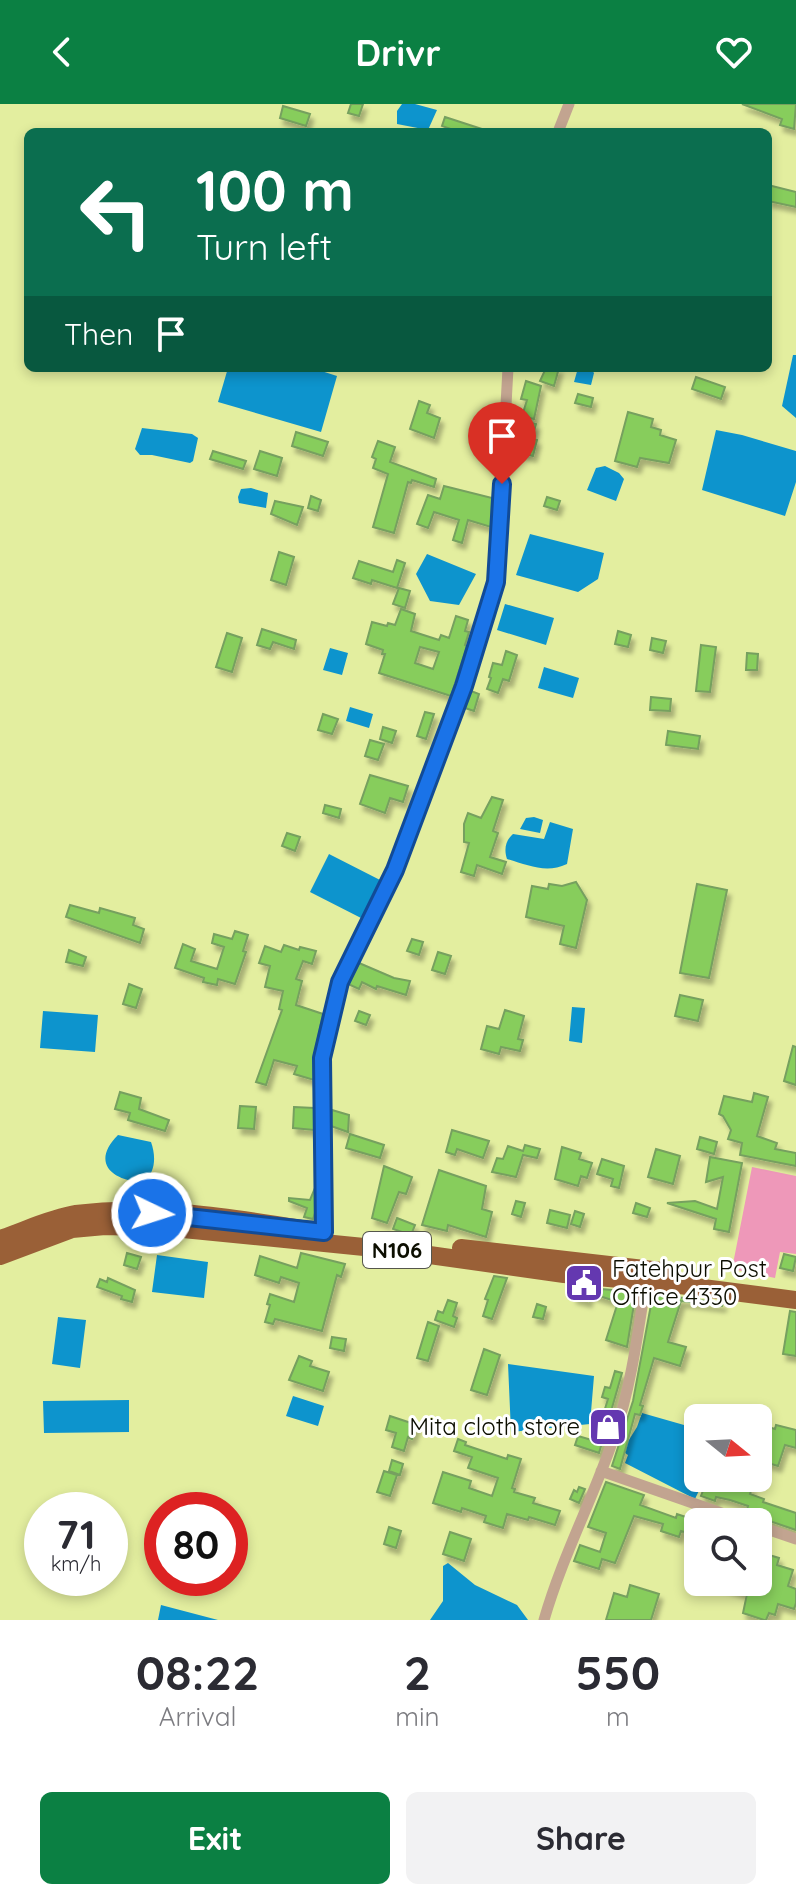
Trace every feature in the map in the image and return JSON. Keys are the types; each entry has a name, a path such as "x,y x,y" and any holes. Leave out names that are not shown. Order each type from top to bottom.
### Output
{"highway":[{"name":"N106","path":"0,1239 73,1215 124,1211 180,1214 796,1288"},
{"name":"N106","path":"0,1256 72,1229 105,1226 173,1228 394,1250 564,1274 796,1300"}],"street":[{"path":"560,128 569,104"},
{"path":"324,1232 322,1058 340,982 395,870 464,686 494,590 508,372"},
{"path":"544,1620 555,1580 615,1434 634,1360 646,1281"},
{"path":"601,1471 707,1508"},
{"path":"772,1531 796,1539"}],"shaded area":[{"path":"752,1167 796,1176 796,1254 780,1252 775,1278 732,1269"}],"water":[{"path":"402,104 437,110 429,128 397,124 397,111"},
{"path":"793,355 796,355 796,418 782,406"},
{"path":"227,372 324,372 337,376 321,432 218,402"},
{"path":"577,372 594,373 591,385 574,382"},
{"path":"142,428 192,434 198,438 193,461 140,455 135,449"},
{"path":"716,430 796,451 796,482 785,516 702,490"},
{"path":"605,466 624,479 616,501 587,490 596,468"},
{"path":"251,488 268,493 266,508 239,503 241,489"},
{"path":"530,534 604,553 598,579 578,592 516,575"},
{"path":"427,554 476,574 459,605 430,601 416,574"},
{"path":"505,604 554,618 546,645 497,630"},
{"path":"330,648 348,653 342,675 323,670"},
{"path":"544,667 579,678 573,698 538,688"},
{"path":"350,707 373,714 369,728 346,721"},
{"path":"526,818 543,820 540,833 520,829"},
{"path":"550,822 573,829 567,864 544,868 507,859 506,846 513,834 544,839"},
{"path":"329,854 382,881 363,919 310,892"},
{"path":"572,1007 585,1008 582,1043 569,1041"},
{"path":"43,1011 98,1015 95,1052 40,1048"},
{"path":"118,1135 151,1142 154,1164 143,1182 122,1178 108,1168 106,1154"},
{"path":"157,1255 208,1262 204,1298 152,1292"},
{"path":"58,1317 86,1320 80,1368 52,1364"},
{"path":"508,1364 594,1376 590,1424 511,1432"},
{"path":"293,1396 324,1406 318,1426 286,1416"},
{"path":"129,1400 129,1432 44,1433 43,1401"},
{"path":"642,1413 684,1425 684,1492 698,1492 695,1499 625,1463 628,1455 622,1451"},
{"path":"448,1563 475,1585 517,1605 528,1620 430,1620 443,1601 443,1566"},
{"path":"161,1605 218,1620 158,1620"}],"building":[{"path":"351,104 363,104 359,116 348,113"},
{"path":"742,104 796,104 794,129 780,125 782,119"},
{"path":"283,106 310,114 306,126 280,118"},
{"path":"445,117 479,128 448,128 442,126"},
{"path":"772,186 796,192 796,207 772,202"},
{"path":"544,372 558,372 554,386 540,381"},
{"path":"696,377 725,387 721,399 692,389"},
{"path":"526,381 541,386 534,419 522,416 527,400 521,399"},
{"path":"578,394 593,398 591,407 575,403"},
{"path":"419,401 430,405 427,413 440,418 434,438 410,429"},
{"path":"628,412 653,419 651,427 661,430 660,435 676,440 669,463 640,458 637,467 615,461"},
{"path":"524,421 536,424 533,435 521,432"},
{"path":"296,432 328,442 323,456 292,446"},
{"path":"527,437 537,440 533,456 522,453"},
{"path":"378,441 395,447 390,462 436,479 434,487 412,480 408,482 394,533 373,527 388,474 373,468 376,459 372,457"},
{"path":"213,451 246,461 243,469 210,459"},
{"path":"260,451 282,458 277,476 254,469"},
{"path":"444,486 492,498 491,527 468,520 462,543 453,540 459,520 434,512 428,528 417,524 428,495 440,499"},
{"path":"311,496 321,500 318,511 308,508"},
{"path":"547,497 560,501 557,510 544,506"},
{"path":"275,501 303,507 297,525 271,514"},
{"path":"279,552 294,557 286,585 271,580"},
{"path":"397,560 405,563 397,588 353,578 359,561 393,572"},
{"path":"399,588 410,591 405,608 393,604"},
{"path":"401,609 415,614 411,631 439,640 441,635 449,638 456,616 468,620 465,631 469,632 467,646 451,696 379,673 385,654 382,654 383,650 366,644 372,622 395,625","holes":["420,647 439,652 433,669 415,663"]},
{"path":"262,629 296,640 294,649 273,642 270,649 257,645"},
{"path":"618,631 631,635 628,647 615,644"},
{"path":"227,633 242,638 232,672 216,667"},
{"path":"652,638 666,641 663,653 650,650"},
{"path":"701,645 716,647 710,692 696,691"},
{"path":"506,651 517,655 509,681 503,679 498,693 487,689 489,677 493,663 502,665"},
{"path":"747,653 758,654 757,670 746,670"},
{"path":"471,691 479,694 474,711 465,708"},
{"path":"651,697 671,699 670,711 650,710"},
{"path":"425,712 434,714 426,739 417,736"},
{"path":"323,714 338,719 332,734 318,730"},
{"path":"383,727 396,731 392,743 380,739"},
{"path":"668,731 700,736 698,749 666,745"},
{"path":"370,740 384,744 378,760 365,756"},
{"path":"370,775 408,786 403,802 390,798 385,813 360,804"},
{"path":"492,797 503,800 493,831 498,833 490,857 506,862 502,874 477,865 474,876 461,872 469,843 464,842 464,824 468,813 481,818"},
{"path":"325,805 341,809 339,818 323,813"},
{"path":"287,833 300,837 295,851 282,846"},
{"path":"576,882 587,900 576,948 560,944 564,926 526,917 532,886 548,889 549,884 562,886"},
{"path":"697,884 727,890 709,978 680,973"},
{"path":"70,905 99,913 100,908 135,918 133,925 144,929 140,943 66,917"},
{"path":"235,931 248,935 243,951 246,952 235,984 218,979 217,985 203,982 204,978 175,968 183,944 195,949 191,961 217,969 224,947 212,943 214,934 232,939"},
{"path":"412,939 423,942 419,955 407,951"},
{"path":"284,945 316,951 312,964 303,961 296,979 302,981 296,1005 323,1014 314,1056 314,1080 294,1074 297,1066 274,1060 266,1085 256,1082 282,1010 279,1009 283,991 265,987 270,966 259,963 265,946 281,952"},
{"path":"69,950 86,957 83,966 66,962"},
{"path":"438,952 451,956 445,974 432,970"},
{"path":"359,963 394,978 410,981 406,995 377,986 376,989 362,982 359,989 348,984"},
{"path":"129,984 142,989 136,1008 123,1004"},
{"path":"680,995 703,1000 698,1021 675,1016"},
{"path":"505,1010 524,1016 518,1039 523,1040 520,1051 501,1047 499,1054 481,1049 487,1026 499,1029"},
{"path":"359,1011 370,1015 366,1025 355,1021"},
{"path":"793,1046 796,1047 796,1085 784,1081"},
{"path":"120,1092 141,1098 139,1109 169,1120 165,1131 128,1120 130,1113 115,1109"},
{"path":"754,1093 768,1097 757,1136 777,1143 775,1149 796,1153 796,1166 740,1155 742,1143 728,1139 731,1130 719,1114 724,1096 752,1102"},
{"path":"240,1106 256,1107 254,1129 238,1128"},
{"path":"294,1107 314,1108 314,1130 293,1128"},
{"path":"332,1110 349,1115 348,1132 331,1126"},
{"path":"452,1130 489,1141 483,1158 457,1149 455,1155 446,1152"},
{"path":"350,1134 384,1145 380,1158 346,1148"},
{"path":"700,1137 717,1142 714,1154 697,1149"},
{"path":"525,1145 540,1149 537,1158 523,1155 516,1177 492,1172 497,1158 503,1159 508,1146 523,1151"},
{"path":"562,1147 581,1153 579,1159 592,1163 587,1178 581,1176 578,1186 555,1179"},
{"path":"656,1149 680,1156 673,1184 648,1177"},
{"path":"710,1157 742,1163 729,1232 714,1229 716,1219 667,1203 695,1201 717,1209 723,1177 706,1182"},
{"path":"602,1159 624,1166 619,1188 611,1186 613,1179 597,1174"},
{"path":"384,1166 412,1177 406,1194 399,1192 387,1223 372,1218"},
{"path":"439,1170 486,1186 482,1209 492,1212 486,1237 448,1225 447,1231 422,1225"},
{"path":"315,1188 313,1219 304,1217 307,1208 289,1201 289,1198 310,1200"},
{"path":"516,1201 525,1203 521,1217 512,1214"},
{"path":"636,1203 650,1208 647,1217 633,1213"},
{"path":"550,1210 570,1215 567,1228 547,1223"},
{"path":"575,1211 584,1214 580,1227 571,1224"},
{"path":"397,1218 415,1225 411,1235 393,1229"},
{"path":"127,1253 141,1257 137,1269 124,1265"},
{"path":"301,1253 345,1264 341,1277 337,1275 322,1331 275,1319 273,1324 265,1322 270,1294 294,1302 299,1283 281,1277 279,1283 255,1275 260,1256 297,1268"},
{"path":"784,1254 796,1257 793,1271 780,1268"},
{"path":"494,1276 507,1278 492,1319 483,1316 488,1300 485,1299"},
{"path":"108,1278 135,1290 132,1302 97,1287 100,1279 107,1282"},
{"path":"577,1287 636,1292 627,1347 606,1340 618,1302 590,1293 588,1301 573,1297"},
{"path":"653,1294 723,1303 722,1306 681,1301 668,1342 686,1347 680,1366 654,1358 640,1405 643,1406 640,1415 635,1414 620,1469 612,1466 633,1401"},
{"path":"448,1300 457,1303 454,1327 435,1320 438,1311 443,1313"},
{"path":"537,1304 546,1307 543,1319 533,1317"},
{"path":"790,1311 796,1312 796,1356 783,1354"},
{"path":"428,1322 439,1326 428,1361 417,1358"},
{"path":"332,1337 346,1339 344,1351 330,1348"},
{"path":"484,1349 500,1355 487,1395 471,1390"},
{"path":"299,1356 312,1361 310,1366 329,1372 323,1391 289,1380"},
{"path":"615,1371 622,1373 599,1453 575,1445 578,1436 595,1441 608,1399 602,1397 605,1387 610,1388"},
{"path":"390,1416 417,1425 412,1439 408,1437 404,1451 392,1447 396,1433 386,1430"},
{"path":"776,1425 796,1430 796,1448 785,1445 778,1466 772,1464 772,1428 775,1429"},
{"path":"458,1439 466,1442 465,1445 507,1459 508,1455 521,1459 512,1488 514,1492 535,1498 533,1503 560,1511 555,1525 507,1514 503,1528 484,1522 486,1516 433,1503 443,1472 471,1481 469,1488 492,1496 498,1478 468,1468 472,1457 454,1451"},
{"path":"392,1460 403,1464 400,1475 389,1471"},
{"path":"384,1471 397,1475 390,1496 377,1492"},
{"path":"606,1482 644,1495 640,1505 676,1518 677,1514 684,1516 684,1532 681,1531 679,1537 661,1531 663,1524 634,1516 615,1563 602,1559 599,1569 574,1561 580,1545 600,1552 606,1533 588,1527"},
{"path":"579,1487 585,1489 579,1503 570,1499"},
{"path":"702,1492 751,1492 764,1499 763,1502 796,1513 796,1530 772,1522 772,1508 747,1508 730,1500 716,1497 715,1501 701,1496"},
{"path":"389,1527 401,1531 396,1548 384,1544"},
{"path":"450,1532 471,1539 464,1561 443,1554"},
{"path":"772,1556 779,1558 777,1565 793,1570 788,1586 796,1589 794,1609 778,1604 775,1615 769,1613 766,1620 743,1613 747,1596 772,1596"},
{"path":"630,1585 659,1594 651,1620 606,1620 614,1593 627,1597"}],"place":[{"name":"Fatehpur Post Office 4330","path":"584,1283"},
{"name":"Mita cloth store","path":"608,1427"}],"route":[{"path":"152,1213 324,1232 322,1058 340,982 395,870 464,686 496,582 502,484"}]}
